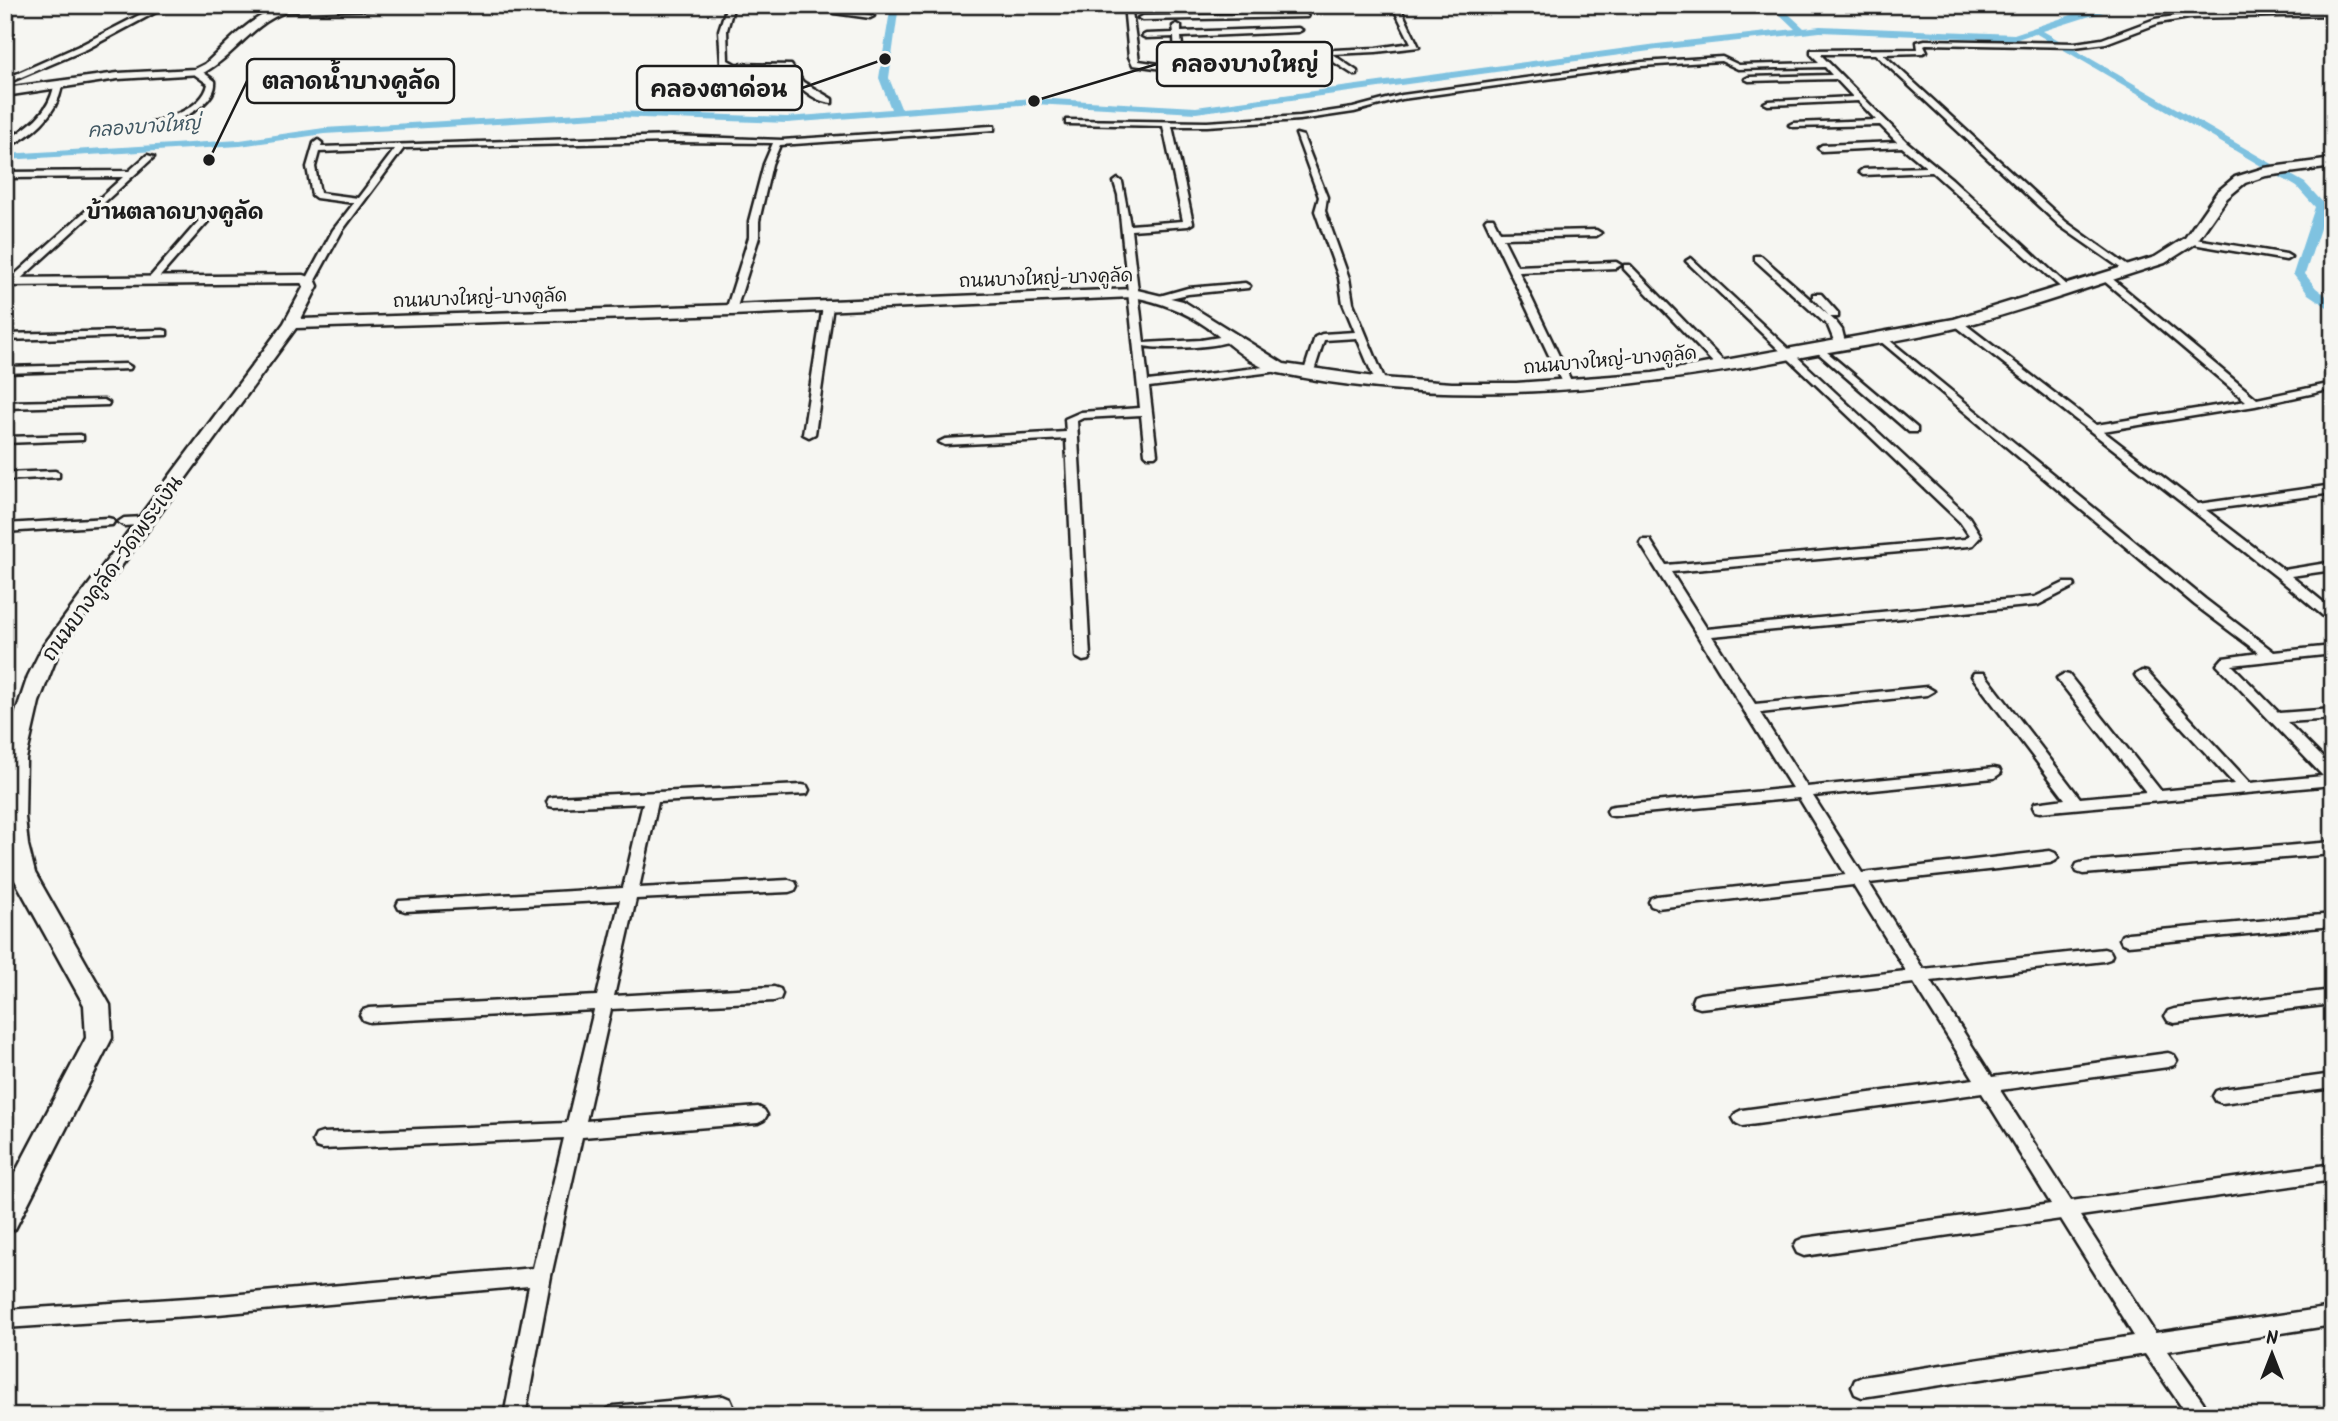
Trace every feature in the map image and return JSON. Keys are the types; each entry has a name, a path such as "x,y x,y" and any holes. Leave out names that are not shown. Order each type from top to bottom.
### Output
{"street":[{"path":"5,92 118,76 197,72 209,66 258,20 276,11 434,5"},
{"path":"731,5 723,30 724,61 734,66 788,66 792,76 809,91 829,100"},
{"path":"838,5 837,11 870,16"},
{"path":"1127,5 1136,63 1200,72 1282,65"},
{"path":"1238,5 1248,33"},
{"path":"1293,54 1416,45 1395,5"},
{"path":"5,82 84,47 154,11"},
{"path":"2066,289 1904,144 1814,52 1923,51 1920,44 1925,42 2075,45 2103,41 2172,18 2333,13"},
{"path":"1142,19 1305,15"},
{"path":"1176,18 1180,55"},
{"path":"1146,36 1298,30"},
{"path":"1876,51 2063,224 2129,271"},
{"path":"1325,53 1354,73"},
{"path":"1069,122 1167,124 1300,118 1354,110 1402,97 1642,64 1722,60 1738,67 1825,65"},
{"path":"144,128 186,115 214,87 197,72"},
{"path":"1749,79 1837,77"},
{"path":"5,146 50,111 58,86"},
{"path":"1768,103 1860,99"},
{"path":"1793,125 1882,122"},
{"path":"1126,228 1188,223 1167,124"},
{"path":"358,201 328,199 316,195 311,167 317,146 672,139 776,140 778,143 990,128"},
{"path":"1298,136 1323,197 1320,211 1344,278 1348,303 1381,383"},
{"path":"731,310 754,237 754,220 768,164 778,143"},
{"path":"1822,148 1904,144"},
{"path":"291,324 338,230 402,146"},
{"path":"8,282 150,157"},
{"name":"ถนนบางใหญ่-บางคูลัด","path":"291,324 731,310 1133,293 1161,297 1192,309 1262,360 1280,369 1308,374 1381,383 1480,388 1653,378 1821,349 1840,341 1883,338 1957,323 2129,271 2160,260 2190,241 2222,195 2240,180 2264,172 2333,163"},
{"path":"1863,172 1933,169"},
{"path":"5,175 132,174"},
{"path":"1118,182 1121,186 1152,454"},
{"path":"153,279 206,218"},
{"path":"1490,220 1568,384"},
{"path":"1497,235 1596,233"},
{"path":"2190,241 2286,257"},
{"path":"1758,258 1832,324 1840,341"},
{"path":"1664,569 1974,540 1973,530 1965,520 1691,261"},
{"path":"1514,269 1622,266 1723,367"},
{"path":"8,282 297,278 310,282"},
{"path":"2106,278 2255,403"},
{"path":"1161,297 1188,291 1245,286"},
{"path":"1817,296 1843,327 1840,341"},
{"path":"809,434 828,306"},
{"path":"1957,323 2281,573 2333,617"},
{"name":"ถนนบางคูลัด-วัดพระเงิน","path":"5,1220 91,1058 99,1030 97,1004 23,873 19,858 13,816 21,726 30,693 50,650 134,521 291,324"},
{"path":"5,337 163,333"},
{"path":"1308,374 1322,337 1362,335"},
{"path":"1148,344 1201,343 1231,338"},
{"path":"1883,338 2200,603 2271,656"},
{"path":"1821,349 1913,430"},
{"path":"5,370 126,367"},
{"path":"1142,385 1280,369"},
{"path":"2093,429 2255,403 2333,386"},
{"path":"5,405 104,402"},
{"path":"1083,657 1071,419 1074,416 1146,411"},
{"path":"945,442 1072,435"},
{"path":"5,440 79,438"},
{"path":"5,477 55,475"},
{"path":"2195,508 2333,489"},
{"path":"5,528 108,522"},
{"path":"1646,542 2149,1342 2196,1409"},
{"path":"2281,573 2333,566"},
{"path":"1703,633 2038,601 2069,586"},
{"path":"2333,650 2228,661 2224,665 2333,778"},
{"path":"2142,675 2247,789"},
{"path":"1979,676 2076,803"},
{"path":"2064,678 2156,795"},
{"path":"1751,709 1927,691"},
{"path":"2275,718 2333,714"},
{"path":"1614,811 1994,773"},
{"path":"2040,807 2247,789 2333,778"},
{"path":"554,802 802,790"},
{"path":"514,1416 541,1276 652,797"},
{"path":"2083,868 2333,848"},
{"path":"1657,902 2050,857"},
{"path":"405,905 789,887"},
{"path":"2128,939 2333,920"},
{"path":"1700,1001 2105,955"},
{"path":"369,1015 774,994"},
{"path":"2174,1016 2333,997"},
{"path":"1742,1118 2168,1060"},
{"path":"2222,1096 2333,1082"},
{"path":"323,1140 576,1130 758,1115"},
{"path":"1804,1247 2333,1172"},
{"path":"5,1319 218,1305 541,1276"},
{"path":"1862,1387 2333,1316"},
{"path":"614,1416 723,1406"}],"waterway":[{"path":"895,5 884,78 897,111"},
{"path":"1774,5 1802,31"},
{"name":"คลองบางใหญ่","path":"1802,31 1820,29 2015,37 2086,13 2121,5"},
{"name":"คลองบางใหญ่","path":"2256,5 2262,5"},
{"name":"คลองบางใหญ่","path":"5,157 240,143 324,131 614,114 787,120 1034,101 1196,110 1657,47 1802,31"},
{"path":"2037,31 2301,185 2321,207 2299,274 2312,291 2333,307"}],"place":[{"name":"คลองตาด่อน","path":"885,59"},
{"name":"คลองบางใหญ่","path":"1034,101"},
{"name":"ตลาดน้ำบางคูลัด","path":"209,160"}],"district":[{"name":"บ้านตลาดบางคูลัด","path":"175,212"}]}
